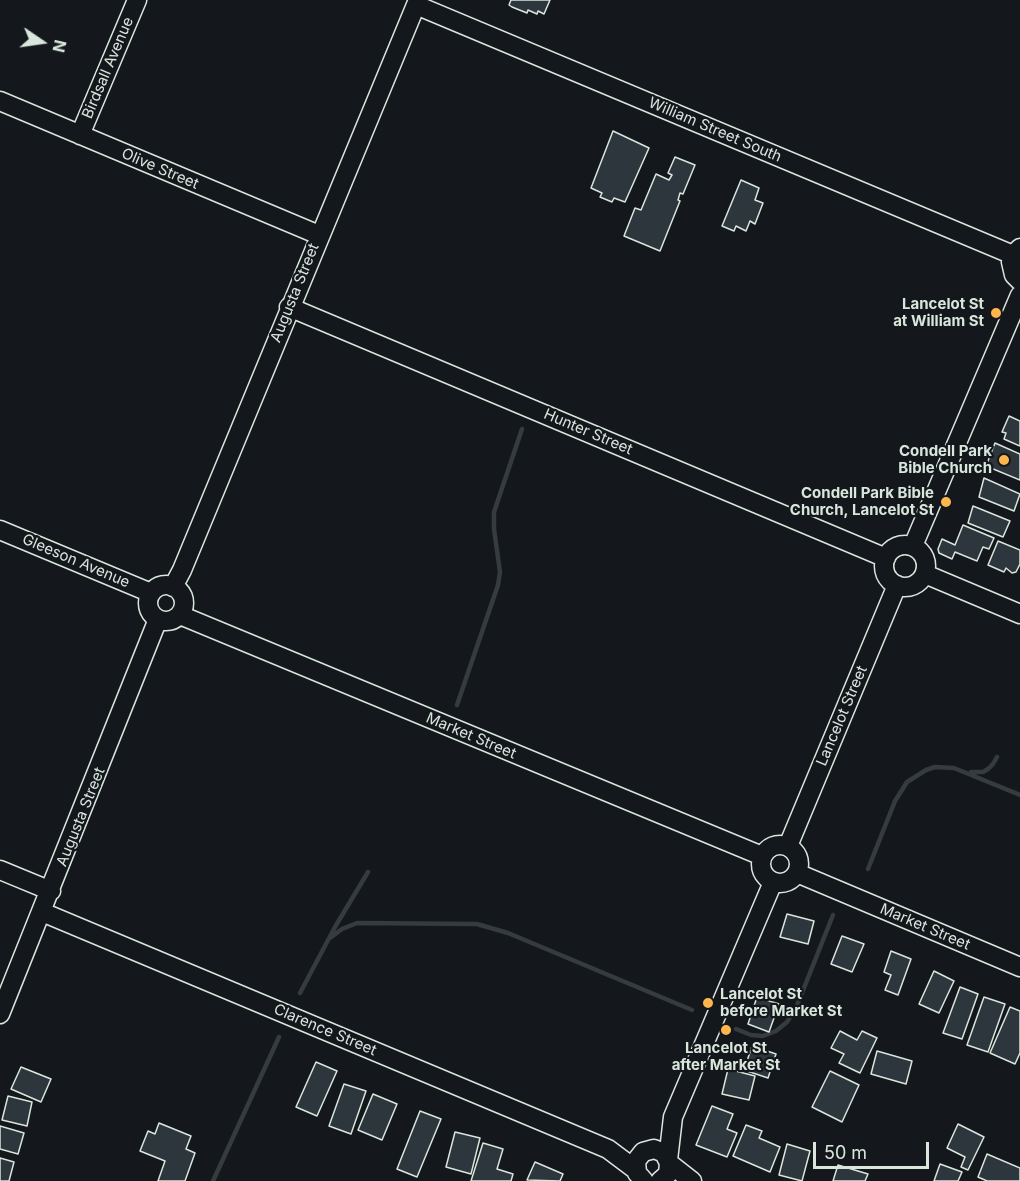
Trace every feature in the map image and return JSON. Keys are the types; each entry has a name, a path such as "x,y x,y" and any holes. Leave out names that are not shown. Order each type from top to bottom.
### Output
{"street":[{"name":"Birdsall Avenue","path":"80,135 137,0"},
{"name":"Augusta Street","path":"173,587 417,2"},
{"name":"William Street South","path":"417,2 1017,252"},
{"name":"Olive Street","path":"0,101 320,235"},
{"path":"1017,252 1012,269 1020,281"},
{"path":"913,546 1020,295"},
{"name":"Hunter Street","path":"289,307 886,558"},
{"name":"Gleeson Avenue","path":"0,530 152,593"},
{"path":"907,544 913,546 919,549 926,560 925,574 910,586 897,585 887,577 886,558 894,548 907,544"},
{"path":"925,574 1020,614"},
{"name":"Lancelot Street","path":"788,846 897,585"},
{"path":"159,587 173,587 183,596 184,606 180,615 170,621 158,620 148,605 152,593 159,587"},
{"name":"Market Street","path":"180,615 762,856"},
{"name":"Augusta Street","path":"0,1014 158,620"},
{"path":"771,846 788,846 798,858 797,873 787,882 772,882 764,876 761,870 762,856 771,846"},
{"path":"0,870 51,891"},
{"name":"Market Street","path":"797,873 1020,967"},
{"path":"638,1176 637,1158 673,1117 772,882"},
{"name":"Clarence Street","path":"42,912 608,1149 638,1176"},
{"path":"660,1181 668,1174 673,1117"},
{"name":"Clarence Street","path":"608,1149 645,1151"},
{"path":"645,1151 659,1150 692,1181"}],"building":[{"path":"511,0 550,0 544,14 538,11 537,14 512,7 509,5"},
{"path":"613,131 649,148 625,202 614,198 612,202 600,197 602,193 591,188"},
{"path":"675,157 695,165 683,194 680,193 678,200 680,201 660,251 624,236 635,208 641,210 656,174 669,180 672,175 668,173"},
{"path":"741,180 759,188 755,200 763,203 755,224 750,221 746,231 736,226 734,231 722,226"},
{"path":"1009,416 1020,421 1020,446 1004,439 1006,433 1002,432"},
{"name":"Condell Park Bible Church","path":"995,443 1020,454 1020,480 986,466"},
{"path":"984,478 1020,494 1014,511 979,497"},
{"path":"973,506 1010,521 1003,537 968,523"},
{"path":"963,525 994,538 989,549 983,547 977,561 955,552 952,559 939,553 938,549 942,539 955,545"},
{"path":"998,541 1020,550 1020,564 1016,572 1012,573 1006,568 1004,572 988,565"},
{"path":"787,914 814,921 808,944 780,937"},
{"path":"842,936 864,944 852,972 831,964"},
{"path":"891,951 911,959 898,995 885,990 891,975 884,972"},
{"path":"934,971 954,981 939,1013 919,1004"},
{"path":"960,987 978,994 962,1039 943,1033"},
{"path":"757,997 779,1004 769,1032 748,1024"},
{"path":"984,997 1005,1004 988,1052 967,1045"},
{"path":"1010,1007 1020,1011 1020,1053 1015,1064 990,1053"},
{"path":"840,1031 857,1040 862,1031 877,1038 860,1073 839,1063 844,1054 831,1048"},
{"path":"752,1046 776,1054 768,1078 744,1070"},
{"path":"877,1051 912,1061 906,1084 871,1074"},
{"path":"316,1062 337,1071 317,1116 296,1107"},
{"path":"21,1067 51,1079 41,1102 11,1089"},
{"path":"728,1069 755,1076 749,1100 722,1094"},
{"path":"830,1071 859,1085 842,1122 812,1107"},
{"path":"344,1084 366,1091 351,1134 329,1126"},
{"path":"373,1094 397,1104 382,1140 358,1130"},
{"path":"8,1096 32,1102 27,1126 2,1120"},
{"path":"712,1106 733,1114 727,1129 737,1133 727,1157 696,1145"},
{"path":"420,1111 441,1119 417,1177 397,1169"},
{"path":"159,1123 191,1136 186,1149 195,1153 185,1181 158,1181 165,1161 140,1151 148,1131 155,1134"},
{"path":"958,1124 984,1137 968,1170 961,1167 965,1157 947,1148"},
{"path":"746,1125 762,1131 759,1138 780,1147 770,1172 733,1156"},
{"path":"0,1126 24,1133 18,1154 0,1149"},
{"path":"455,1132 480,1138 471,1174 446,1167"},
{"path":"483,1143 503,1149 497,1169 513,1174 511,1181 471,1181"},
{"path":"787,1144 810,1151 802,1181 779,1175"},
{"path":"987,1154 1020,1168 1020,1181 987,1181 978,1177"},
{"path":"0,1158 14,1162 9,1181 0,1181"},
{"path":"535,1162 563,1174 560,1181 527,1180"},
{"path":"940,1164 962,1172 958,1181 934,1181"},
{"path":"838,1165 868,1174 865,1181 833,1181"}],"waterway":[{"path":"457,705 498,585 500,572 494,512 522,429"},
{"path":"971,772 983,772 993,764 997,757"},
{"path":"868,869 895,801 907,782 926,770 935,767 954,768 1020,795"},
{"path":"300,993 335,927 368,872"},
{"path":"736,1029 751,1035 763,1036 776,1031 787,1022 796,1008 833,915"},
{"path":"330,938 342,929 357,923 477,924 508,933 692,1010"},
{"path":"213,1181 279,1037"}],"place":[{"name":"Lancelot St at William St","path":"996,313"},
{"name":"Condell Park Bible Church","path":"1004,460"},
{"name":"Condell Park Bible Church, Lancelot St","path":"946,502"},
{"name":"Lancelot St before Market St","path":"708,1003"},
{"name":"Lancelot St after Market St","path":"726,1030"}]}
